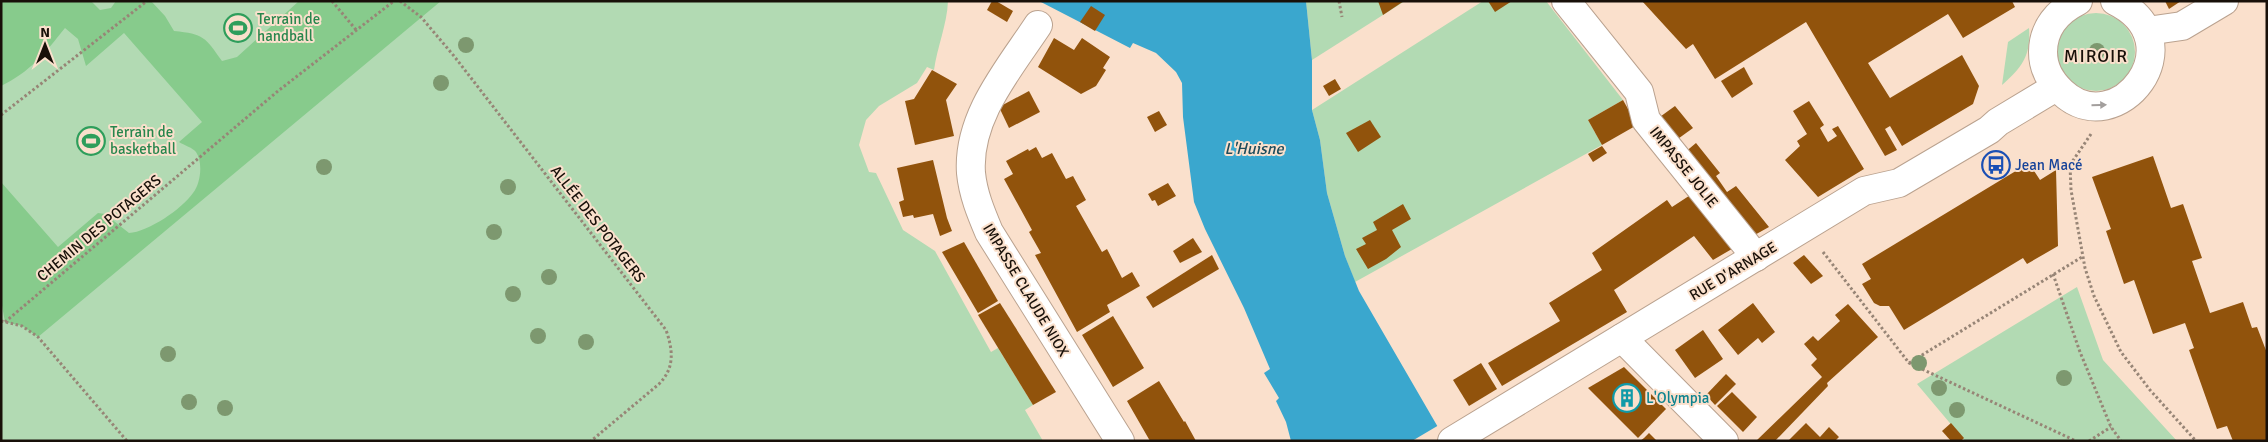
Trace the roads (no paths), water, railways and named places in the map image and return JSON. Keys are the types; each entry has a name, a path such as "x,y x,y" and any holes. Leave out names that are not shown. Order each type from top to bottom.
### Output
{"street":[{"name":"IMPASSE JOLIE","path":"1566,1 1639,92 1646,120 1756,257"},
{"path":"2065,5 2050,25 2045,37 2044,62 2048,74 2056,87 2066,96 2079,103 2111,104 2137,89 2145,76 2150,61 2150,45 2147,30 2138,17 2127,7 2115,1"},
{"path":"2147,30 2182,26 2224,1"},
{"name":"IMPASSE CLAUDE NIOX","path":"1038,25 988,102 978,124 971,162 974,190 980,210 997,245 1120,441"},
{"name":"RUE D'ARNAGE","path":"1993,126 2044,62"},
{"name":"RUE D'ARNAGE","path":"1452,441 1864,191 1899,183 2056,87"},
{"path":"1622,338 1724,441"}],"water":[{"name":"L'Huisne","path":"1039,1 1306,1 1312,60 1312,110 1320,140 1327,193 1345,256 1359,291 1446,441 1291,441 1286,422 1276,401 1279,398 1264,373 1270,369 1244,308 1205,229 1194,202 1183,117 1182,83 1176,72 1156,53 1133,43 1130,48"}],"place":[{"name":"Terrain de handball","path":"238,28"},
{"name":"Terrain de basketball","path":"91,141"},
{"name":"Jean Macé","path":"1996,165"},
{"name":"L'Olympia","path":"1627,398"}],"district":[{"name":"MIROIR","path":"2096,56"}]}
